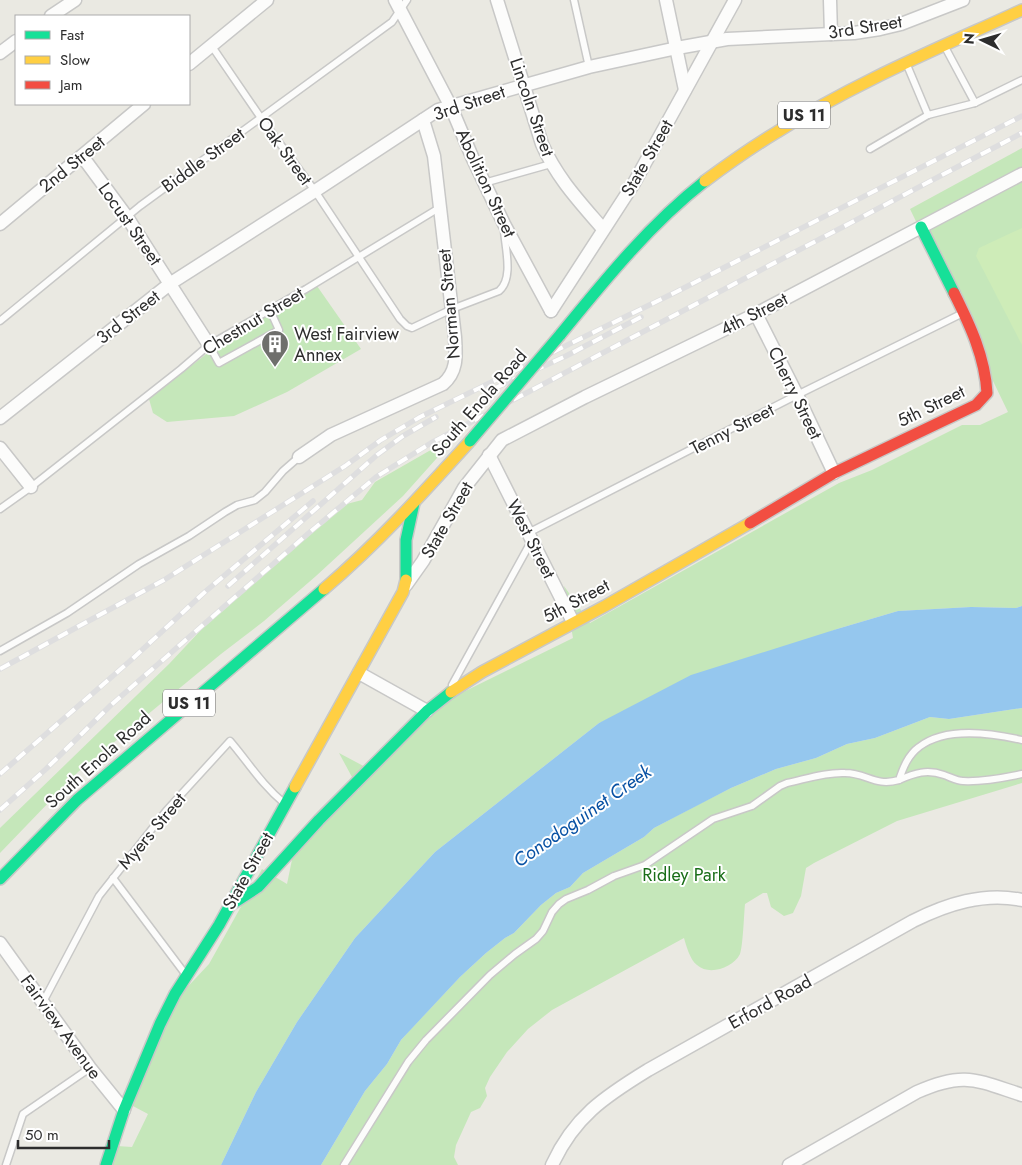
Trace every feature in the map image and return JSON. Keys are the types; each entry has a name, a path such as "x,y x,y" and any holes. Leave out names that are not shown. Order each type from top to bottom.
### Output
{"main road":[{"name":"South Enola Road","path":"0,879 77,800 148,737 312,600 388,540 414,503 470,441 625,257 676,206 758,144 801,117 878,76 1022,10"},
{"path":"995,22 1022,21"},
{"path":"921,227 964,312"},
{"name":"5th Street","path":"229,906 258,887 319,820 446,694 482,672 606,606 701,552 834,473 976,405 987,393 986,374 979,349 964,312"},
{"name":"State Street","path":"106,1165 124,1110 160,1024 175,994 229,906 406,584 405,554 407,531 414,503"},
{"name":"State Street","path":"388,540 406,569"}],"street":[{"path":"52,15 75,0"},
{"path":"190,63 267,0"},
{"name":"Lincoln Street","path":"498,0 542,144 551,164 603,229"},
{"path":"666,0 685,90"},
{"name":"State Street","path":"551,311 634,183 735,0"},
{"path":"830,0 831,34"},
{"name":"3rd Street","path":"0,418 171,284 438,110 589,67 677,48 712,41 880,29 901,24 962,0"},
{"name":"Abolition Street","path":"401,3 451,107 484,183 551,311"},
{"path":"0,53 15,43"},
{"name":"2nd Street","path":"0,224 143,105"},
{"name":"Norman Street","path":"299,457 331,435 443,384 454,371 456,357 452,309 434,156 423,120"},
{"name":"Locust Street","path":"82,156 126,216 209,345"},
{"name":"4th Street","path":"489,455 507,437 756,314 1022,174"},
{"name":"Cherry Street","path":"756,314 834,473"},
{"path":"0,448 31,487"},
{"name":"State Street","path":"406,584 424,561 464,488 489,455"},
{"name":"West Street","path":"489,455 573,622"},
{"path":"358,673 427,711"},
{"name":"Erford Road","path":"552,1165 571,1132 590,1110 610,1093 648,1070 934,910 972,899 1022,900"},
{"name":"Fairview Avenue","path":"0,943 90,1068 124,1110"},
{"path":"789,1165 917,1092 938,1083 953,1080 976,1080 1022,1095"}],"lane":[{"path":"574,0 589,67"},
{"name":"Biddle Street","path":"0,321 126,216 392,22 401,3"},
{"name":"Oak Street","path":"211,45 261,118 315,191 360,256 393,309 407,326 412,328 452,309"},
{"path":"945,45 975,102"},
{"path":"906,64 928,114"},
{"path":"870,149 928,114 975,102 1022,80"},
{"path":"484,183 551,164"},
{"name":"Chestnut Street","path":"0,509 31,487 209,345 439,208"},
{"path":"452,309 499,291 504,287 507,279 504,224"},
{"path":"209,345 219,363 279,330 270,310"},
{"name":"Tenny Street","path":"530,537 797,395 964,312"},
{"path":"0,651 67,613 139,564 190,536 225,512 237,505 255,500 269,489 283,471 299,457"},
{"path":"446,694 530,537"},
{"path":"899,780 910,756 919,747 932,740 964,732 1022,740"},
{"name":"Myers Street","path":"44,1002 99,896 166,811 230,741 258,778 285,803"},
{"path":"344,1165 408,1062 426,1040 490,975 536,939 543,931 552,912 566,898 588,890 614,876 644,865 713,819 752,806 787,783 845,773 888,783 927,771 960,781 1022,774"},
{"path":"112,878 187,976"},
{"path":"6,1165 23,1114 90,1068"}],"green space":[{"path":"1022,148 1022,606 1016,608 971,607 898,611 837,629 599,723 435,852 355,938 297,1022 256,1092 221,1165 111,1165 117,1146 132,1147 148,1114 131,1105 179,996 209,964 262,869 287,884 295,845 359,790 339,753 371,770 443,702 573,638 564,586 590,623 839,483 872,470 962,425 980,425 1008,412 910,209"},
{"path":"1022,228 1022,345 976,256 979,248"},
{"path":"317,286 361,349 287,392 234,416 167,422 153,413 149,399 214,348"},
{"path":"453,440 403,496 316,576 264,621 78,772 0,853 0,828 169,664 232,597 339,506 362,500 375,482 429,451"},
{"name":"Ridley Park","path":"1022,708 1022,783 897,821 814,863 806,868 801,896 793,913 784,916 771,907 767,893 763,893 745,904 740,954 737,959 726,967 708,970 697,965 690,956 684,938 552,1010 528,1029 507,1052 490,1077 485,1088 487,1096 480,1108 471,1112 456,1145 454,1157 458,1165 321,1165 365,1091 387,1064 401,1040 460,977 486,953 514,933 541,905 556,893 570,887 583,873 644,837 654,828 731,788 776,769 816,758 847,744 875,738 930,717 949,719"}],"water":[{"name":"Conodoguinet Creek","path":"1022,606 1022,708 949,719 930,717 875,738 847,744 816,758 776,769 731,788 654,828 644,837 583,873 570,887 556,893 541,905 514,933 486,953 460,977 401,1040 387,1064 365,1091 321,1165 221,1165 256,1092 297,1022 355,938 435,852 599,723 691,675 898,611 971,607 1016,608"}],"railway":[{"path":"0,669 164,580 345,466 381,440 420,417 676,292 1022,116"},
{"path":"0,810 46,769 111,705 376,477 431,443 1022,133"},
{"path":"493,389 566,356 641,317"},
{"path":"228,586 377,455 403,436 436,417"},
{"path":"0,774 130,661 206,591 313,501"}],"traffic: fast":[{"path":"560,335 610,274 646,235 684,198 705,181"},
{"path":"921,227 954,293"},
{"path":"470,441 560,335"},
{"path":"406,580 406,540 414,503"},
{"path":"0,879 77,800 324,589"},
{"path":"229,906 258,887 319,820 427,711 451,692"},
{"path":"106,1165 124,1110 160,1024 175,994 219,925 295,787"}],"traffic: slow":[{"path":"705,181 806,114 897,67 1022,10"},
{"path":"324,589 381,536 470,441"},
{"path":"451,692 482,672 605,606 750,523"},
{"path":"295,787 403,592 406,580"}],"traffic: jam":[{"path":"750,523 834,473 976,405 987,393 980,354 971,329 954,293"}],"place":[{"name":"West Fairview Annex","path":"275,368"}]}
